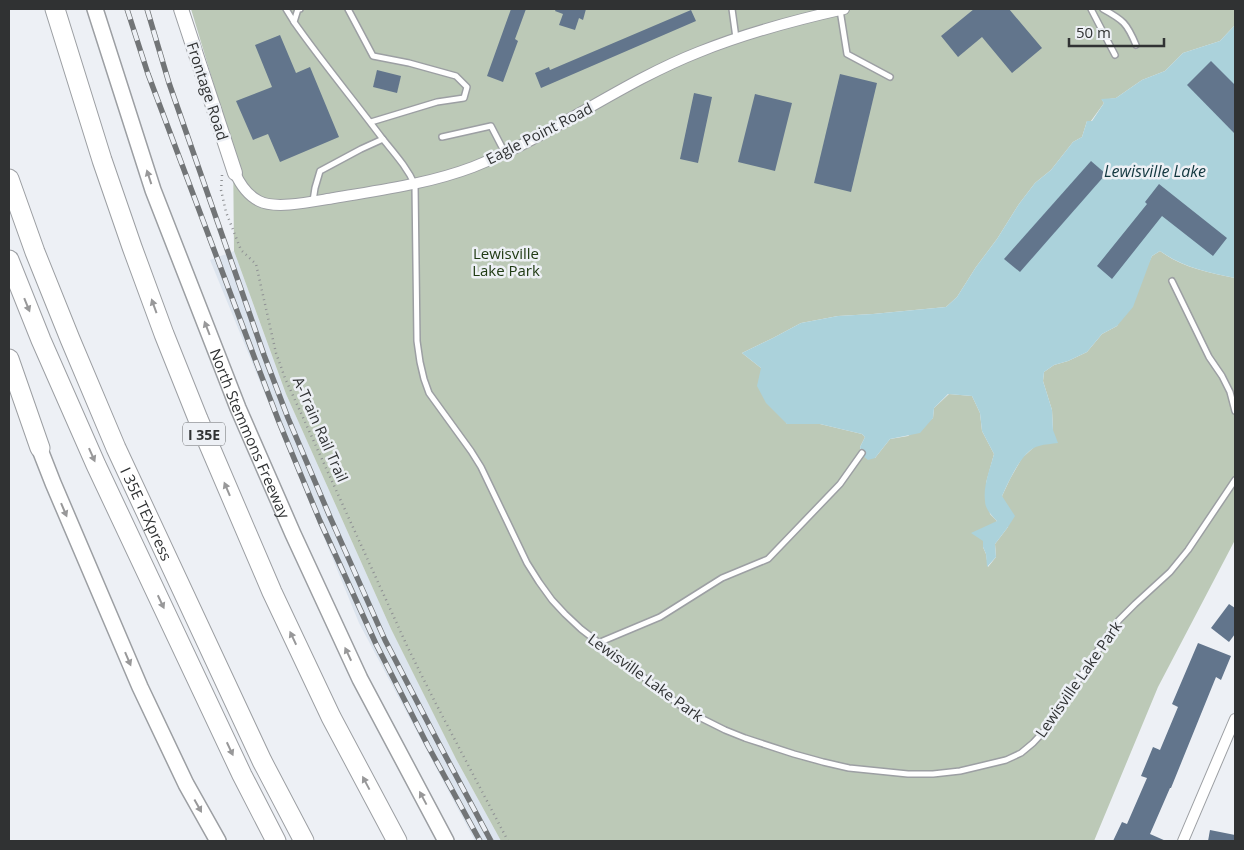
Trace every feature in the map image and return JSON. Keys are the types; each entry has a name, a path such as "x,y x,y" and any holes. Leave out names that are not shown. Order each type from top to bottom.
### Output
{"highway":[{"name":"I 35E","path":"55,9 102,160 132,247 198,420 272,592 326,708 398,841"},
{"name":"I 35E TEXpress","path":"9,179 66,331 116,448 262,761 304,841"},
{"path":"9,260 41,340 96,465 242,775 276,841"},
{"path":"9,359 40,448"}],"main road":[{"name":"North Stemmons Freeway","path":"95,9 153,190 238,408 293,534 360,679 446,841"},
{"path":"9,378 140,687 186,784 218,841"}],"street":[{"name":"Frontage Road","path":"180,9 229,170"},
{"name":"Eagle Point Road","path":"229,170 251,196 260,202 270,204 300,203 415,185 473,167 505,153 654,72 699,51 772,27 842,9"},
{"path":"1183,841 1235,719"}],"lane":[{"name":"Lewisville Lake Park","path":"286,9 314,50 405,166 415,185 417,341 424,379 429,393 471,450 481,467 527,563 552,600 565,614 598,643 681,706 703,720 745,738 794,754 849,768 908,774 933,774 960,771 1006,760 1020,753 1033,743 1046,729 1108,634 1134,604 1170,572 1188,550 1235,480"},
{"path":"294,22 300,9"},
{"path":"348,9 373,56 410,63 456,76 467,87 464,98 437,102 371,122"},
{"path":"732,9 736,38"},
{"path":"842,9 848,54 890,77"},
{"path":"1091,9 1115,55"},
{"path":"1103,9 1120,18 1132,35 1136,45"},
{"path":"442,137 491,126 505,153"},
{"path":"313,201 320,171 383,139"},
{"path":"1172,281 1209,358 1222,376 1230,392 1235,411"},
{"path":"598,643 660,617 722,578 768,559 840,484 862,453"}],"path":[{"name":"A-Train Rail Trail","path":"229,170 221,190 226,212 241,250 256,264 276,353 285,378 408,648 508,841"}],"shaded area":[{"path":"234,251 286,394 391,629 456,759 501,841 475,841 359,623 210,260"}],"green space":[{"name":"Lewisville Lake Park","path":"191,9 1235,9 1235,25 1220,41 1183,53 1165,71 1142,80 1116,98 1102,100 1104,103 1091,121 1087,121 1082,137 1073,142 1051,170 1035,183 957,297 946,307 838,316 801,323 742,353 761,368 787,424 820,424 862,434 865,437 860,447 863,456 875,458 890,439 908,436 933,418 934,408 949,394 972,396 980,413 982,431 994,454 986,483 990,514 997,521 983,541 988,567 996,557 995,544 1008,527 1002,496 1010,479 1022,458 1053,430 1052,410 1043,381 1044,372 1054,365 1087,352 1102,334 1117,326 1152,256 1160,251 1177,262 1235,278 1235,540 1158,687 1094,841 501,841 456,759 391,629 286,394 234,251 233,148"}],"water":[{"name":"Lewisville Lake","path":"1235,25 1235,278 1178,262 1160,251 1152,256 1133,307 1117,326 1102,334 1087,352 1054,365 1044,372 1043,381 1052,410 1053,430 1058,443 1041,445 1027,453 1012,475 1002,496 1015,516 995,544 996,557 987,567 983,541 971,533 997,521 987,510 985,504 985,489 994,454 982,431 980,413 972,396 948,394 934,408 933,418 920,433 890,439 875,458 868,460 863,456 860,447 865,437 862,434 820,424 787,424 766,403 757,386 761,368 742,353 801,323 838,316 946,307 957,297 1035,183 1051,170 1073,142 1082,137 1087,121 1092,121 1104,103 1101,99 1116,98 1142,80 1165,71 1183,53 1220,41"}],"building":[{"path":"511,9 526,9 515,39 518,41 503,82 487,76"},
{"path":"556,9 586,9 583,20 579,18 575,30 559,25 563,14 555,11"},
{"path":"974,9 1009,9 1042,48 1012,73 982,37 958,57 941,36"},
{"path":"691,10 696,21 541,88 535,73 549,67 550,70"},
{"path":"280,35 296,73 310,67 339,137 280,162 268,134 253,140 236,101 272,87 255,45"},
{"path":"1211,61 1235,85 1235,134 1187,85"},
{"path":"377,70 401,76 397,93 373,87"},
{"path":"840,74 877,83 851,192 814,183"},
{"path":"694,93 712,97 698,163 680,159"},
{"path":"755,94 792,103 775,171 738,162"},
{"path":"1091,161 1106,174 1020,272 1004,259"},
{"path":"1159,184 1227,238 1213,256 1162,216 1112,279 1097,266 1147,204 1145,202"},
{"path":"1229,604 1235,608 1235,634 1229,642 1211,628"},
{"path":"1198,643 1231,656 1221,680 1216,677 1171,788 1150,834 1166,841 1113,841 1122,822 1127,824 1147,778 1141,776 1153,747 1160,750 1178,707 1172,704"},
{"path":"1210,830 1235,835 1235,841 1208,841"}],"railway":[{"path":"127,9 148,74 255,359 320,521 376,644 428,746 480,841"},
{"path":"147,9 169,83 264,355 288,418 385,640 491,841"}]}
